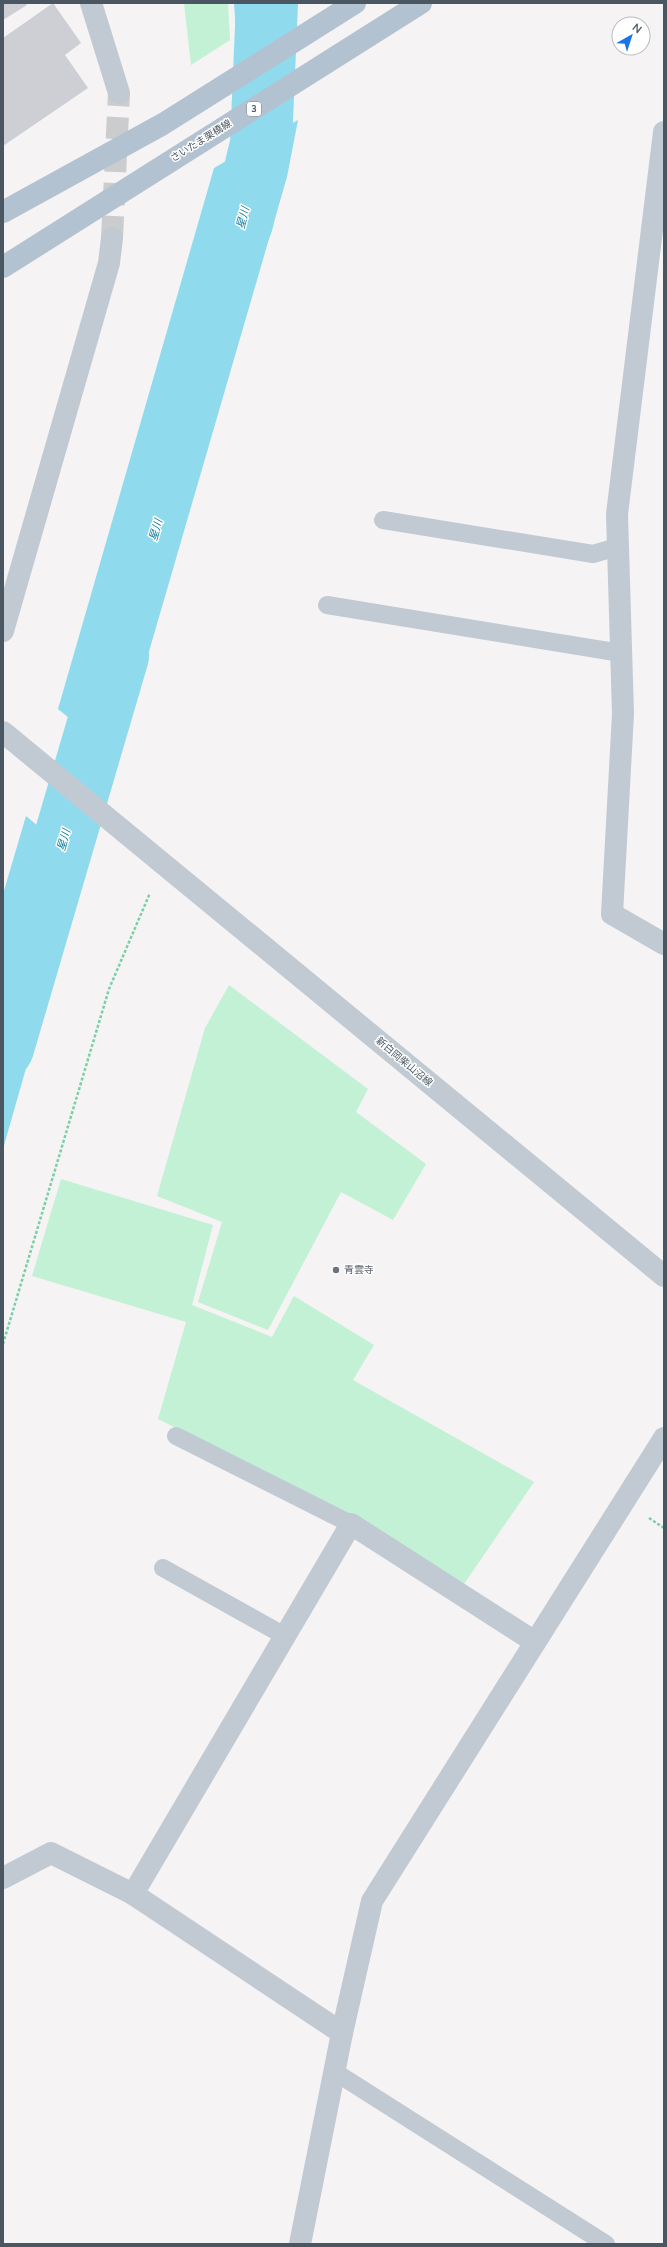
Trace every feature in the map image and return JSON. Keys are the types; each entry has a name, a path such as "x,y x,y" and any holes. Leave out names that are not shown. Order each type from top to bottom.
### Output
{"main road":[{"path":"3,212 163,124 355,3"},
{"name":"さいたま栗橋線","path":"3,267 421,3"}],"street":[{"path":"91,3 119,93"},
{"path":"664,132 617,514 623,714 612,914 664,944"},
{"path":"3,631 107,271 112,238"},
{"name":"新白岡柴山沼線","path":"3,732 664,1276"},
{"path":"300,2244 342,2033 372,1901 664,1438"},
{"path":"133,1894 351,1524 535,1642"},
{"path":"3,1878 52,1853 133,1894 342,2033"}],"lane":[{"path":"383,520 593,554 617,547"},
{"path":"327,605 621,653"},
{"path":"176,1436 351,1524"},
{"path":"163,1568 286,1636"},
{"path":"335,2072 606,2244"}],"path":[{"path":"3,1344 109,988 150,893"}],"green space":[{"path":"184,3 228,3 230,40 191,65"},
{"path":"229,985 368,1089 356,1112 426,1164 393,1220 341,1192 268,1330 198,1302 222,1222 157,1196 205,1028"},
{"path":"61,1179 213,1225 192,1305 272,1337 294,1296 374,1345 353,1380 534,1482 464,1584 360,1519 158,1419 186,1322 32,1276"}],"water":[{"path":"234,3 281,3 236,32"},
{"path":"298,120 287,177 118,758 58,709 214,168"},
{"path":"26,816 84,865 3,1149 3,894"}],"building":[{"path":"3,3 25,3 27,5 3,20"},
{"path":"53,3 81,43 65,55 88,88 3,146 3,38"}],"waterway":[{"name":"星川","path":"242,223 261,144 267,3"},
{"name":"星川","path":"3,1048 118,656"}],"tunnel":[{"path":"112,238 119,93"}],"place":[{"name":"青雲寺","path":"336,1270"}]}
